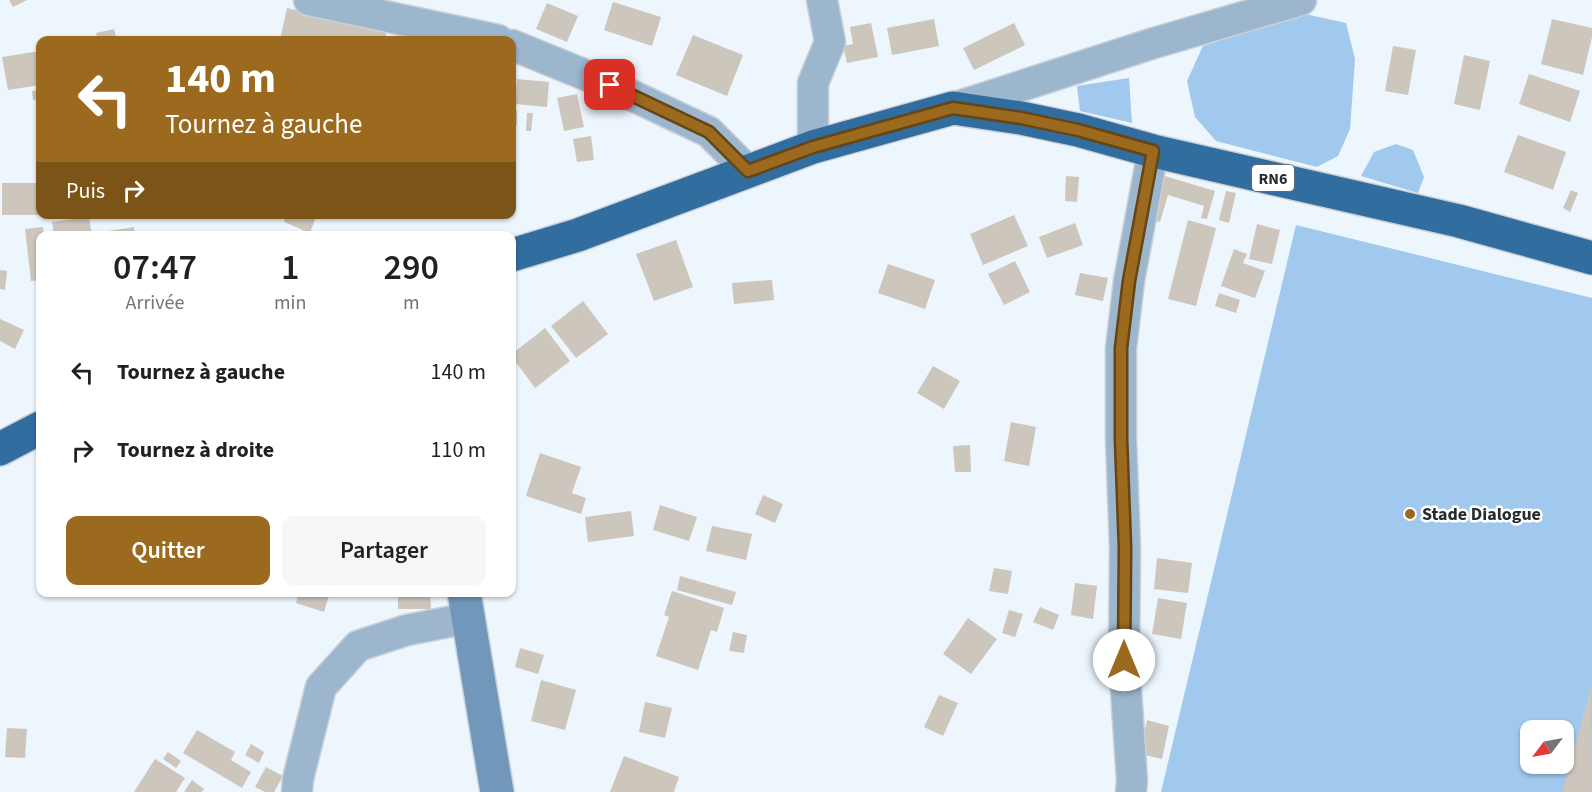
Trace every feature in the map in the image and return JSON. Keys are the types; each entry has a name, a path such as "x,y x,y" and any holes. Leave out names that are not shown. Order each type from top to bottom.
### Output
{"highway":[{"name":"RN6","path":"516,254 578,235 813,147 953,108 1055,125 1153,151 1459,221 1592,258"},
{"path":"0,450 36,430"}],"main road":[{"path":"466,605 497,792"}],"street":[{"path":"309,0 479,36"},
{"path":"813,147 813,83 830,42 822,0"},
{"path":"953,108 1301,0"},
{"path":"516,47 610,85 709,132 748,171"},
{"path":"1131,792 1124,660 1125,548 1121,439 1121,348 1129,281 1153,151"},
{"path":"297,792 298,779 321,687 358,646 407,630 466,605"}],"shaded area":[{"path":"1305,14 1346,23 1355,59 1350,129 1338,156 1317,167 1216,141 1195,117 1187,81 1203,46"},
{"path":"1129,78 1132,123 1080,111 1077,86"},
{"path":"1396,144 1413,150 1424,177 1418,193 1361,176 1374,152"},
{"name":"Stade Dialogue","path":"1296,225 1592,298 1592,792 1161,792"}],"building":[{"path":"9,0 27,0 13,7"},
{"path":"613,2 661,17 652,46 604,30"},
{"path":"547,3 578,16 567,42 536,29"},
{"path":"287,8 387,31 386,36 281,36"},
{"path":"934,19 939,46 892,55 887,28"},
{"path":"1552,19 1592,28 1583,75 1541,64"},
{"path":"871,23 878,57 847,63 843,46 853,44 850,27"},
{"path":"1014,23 1025,45 974,70 963,48"},
{"path":"114,29 116,36 97,36 96,33"},
{"path":"693,35 743,55 727,96 676,75"},
{"path":"1393,46 1416,50 1408,95 1385,91"},
{"path":"36,52 36,86 8,90 2,57"},
{"path":"1464,55 1490,61 1480,110 1454,104"},
{"path":"1529,74 1580,91 1570,122 1519,104"},
{"path":"517,79 549,82 547,107 516,104"},
{"path":"36,90 36,100 33,100 32,91"},
{"path":"577,94 584,127 564,131 557,98"},
{"path":"527,113 533,113 531,131 526,131"},
{"path":"1518,135 1566,152 1553,190 1504,172"},
{"path":"591,136 594,160 577,162 573,139"},
{"path":"1066,176 1079,177 1077,202 1065,201"},
{"path":"1165,176 1215,191 1207,219 1201,218 1204,206 1168,195 1160,222 1152,220"},
{"path":"2,183 36,183 36,215 2,215"},
{"path":"1571,190 1578,193 1570,212 1563,208"},
{"path":"1226,191 1236,193 1229,223 1219,220"},
{"path":"1014,215 1028,246 983,265 970,234"},
{"path":"89,219 91,231 53,231 52,222"},
{"path":"285,219 315,219 311,231 284,222"},
{"path":"1188,220 1216,228 1196,306 1168,299"},
{"path":"1075,223 1083,245 1047,258 1039,237"},
{"path":"1257,224 1280,230 1272,264 1249,259"},
{"path":"43,227 43,231 36,231 36,280 31,281 25,229"},
{"path":"134,227 134,231 108,231"},
{"path":"676,240 693,287 654,301 636,254"},
{"path":"1234,249 1247,254 1243,263 1265,271 1255,298 1221,286"},
{"path":"1015,261 1030,292 1004,305 988,274"},
{"path":"888,264 935,280 925,309 878,293"},
{"path":"0,270 7,271 5,290 0,289"},
{"path":"1080,273 1108,278 1103,301 1075,295"},
{"path":"772,280 774,300 734,304 732,283"},
{"path":"1219,293 1240,300 1236,313 1215,306"},
{"path":"583,301 608,334 576,358 551,326"},
{"path":"0,319 24,330 15,349 0,341"},
{"path":"545,328 570,361 535,388 516,362 516,351"},
{"path":"933,366 960,381 944,409 917,393"},
{"path":"1011,422 1036,427 1029,466 1004,461"},
{"path":"970,445 971,472 955,472 953,446"},
{"path":"540,453 581,467 572,493 586,498 581,514 526,496"},
{"path":"763,495 783,504 775,523 755,514"},
{"path":"660,505 697,517 689,541 653,530"},
{"path":"631,511 634,536 588,542 585,517"},
{"path":"712,526 752,534 746,560 706,551"},
{"path":"1157,558 1192,563 1188,593 1154,589"},
{"path":"994,568 1012,571 1008,594 989,591"},
{"path":"680,576 736,592 732,605 677,590"},
{"path":"1075,583 1097,586 1093,619 1071,615"},
{"path":"672,591 724,608 717,632 711,630 698,670 656,656 669,617 664,615"},
{"path":"298,597 328,597 324,612 296,603"},
{"path":"398,597 430,597 431,609 398,609"},
{"path":"1158,598 1187,603 1181,639 1152,634"},
{"path":"1040,607 1059,615 1053,630 1033,622"},
{"path":"1009,610 1023,614 1015,637 1002,633"},
{"path":"968,618 997,639 971,674 943,654"},
{"path":"733,632 747,635 744,653 729,651"},
{"path":"520,648 544,655 538,674 515,667"},
{"path":"541,680 576,690 565,730 531,721"},
{"path":"1591,688 1592,792 1562,792 1567,774 1574,774 1574,749"},
{"path":"939,695 958,703 943,736 924,727"},
{"path":"645,702 672,708 665,738 639,732"},
{"path":"1147,720 1169,726 1162,759 1140,754"},
{"path":"7,728 27,729 25,758 5,757"},
{"path":"197,730 235,752 231,760 251,772 242,788 183,753"},
{"path":"251,744 264,752 259,763 245,755"},
{"path":"168,752 181,761 176,768 163,759"},
{"path":"624,756 679,777 674,792 610,792"},
{"path":"155,759 185,778 176,792 134,792"},
{"path":"266,767 283,776 274,792 265,792 255,787"},
{"path":"192,780 204,789 202,792 184,792"}],"place":[{"name":"Stade Dialogue","path":"1410,514"}],"route":[{"path":"610,85 709,132 748,171 813,147 953,108 1021,118 1078,130 1153,151 1129,281 1121,348 1121,439 1125,548 1124,660"}]}
